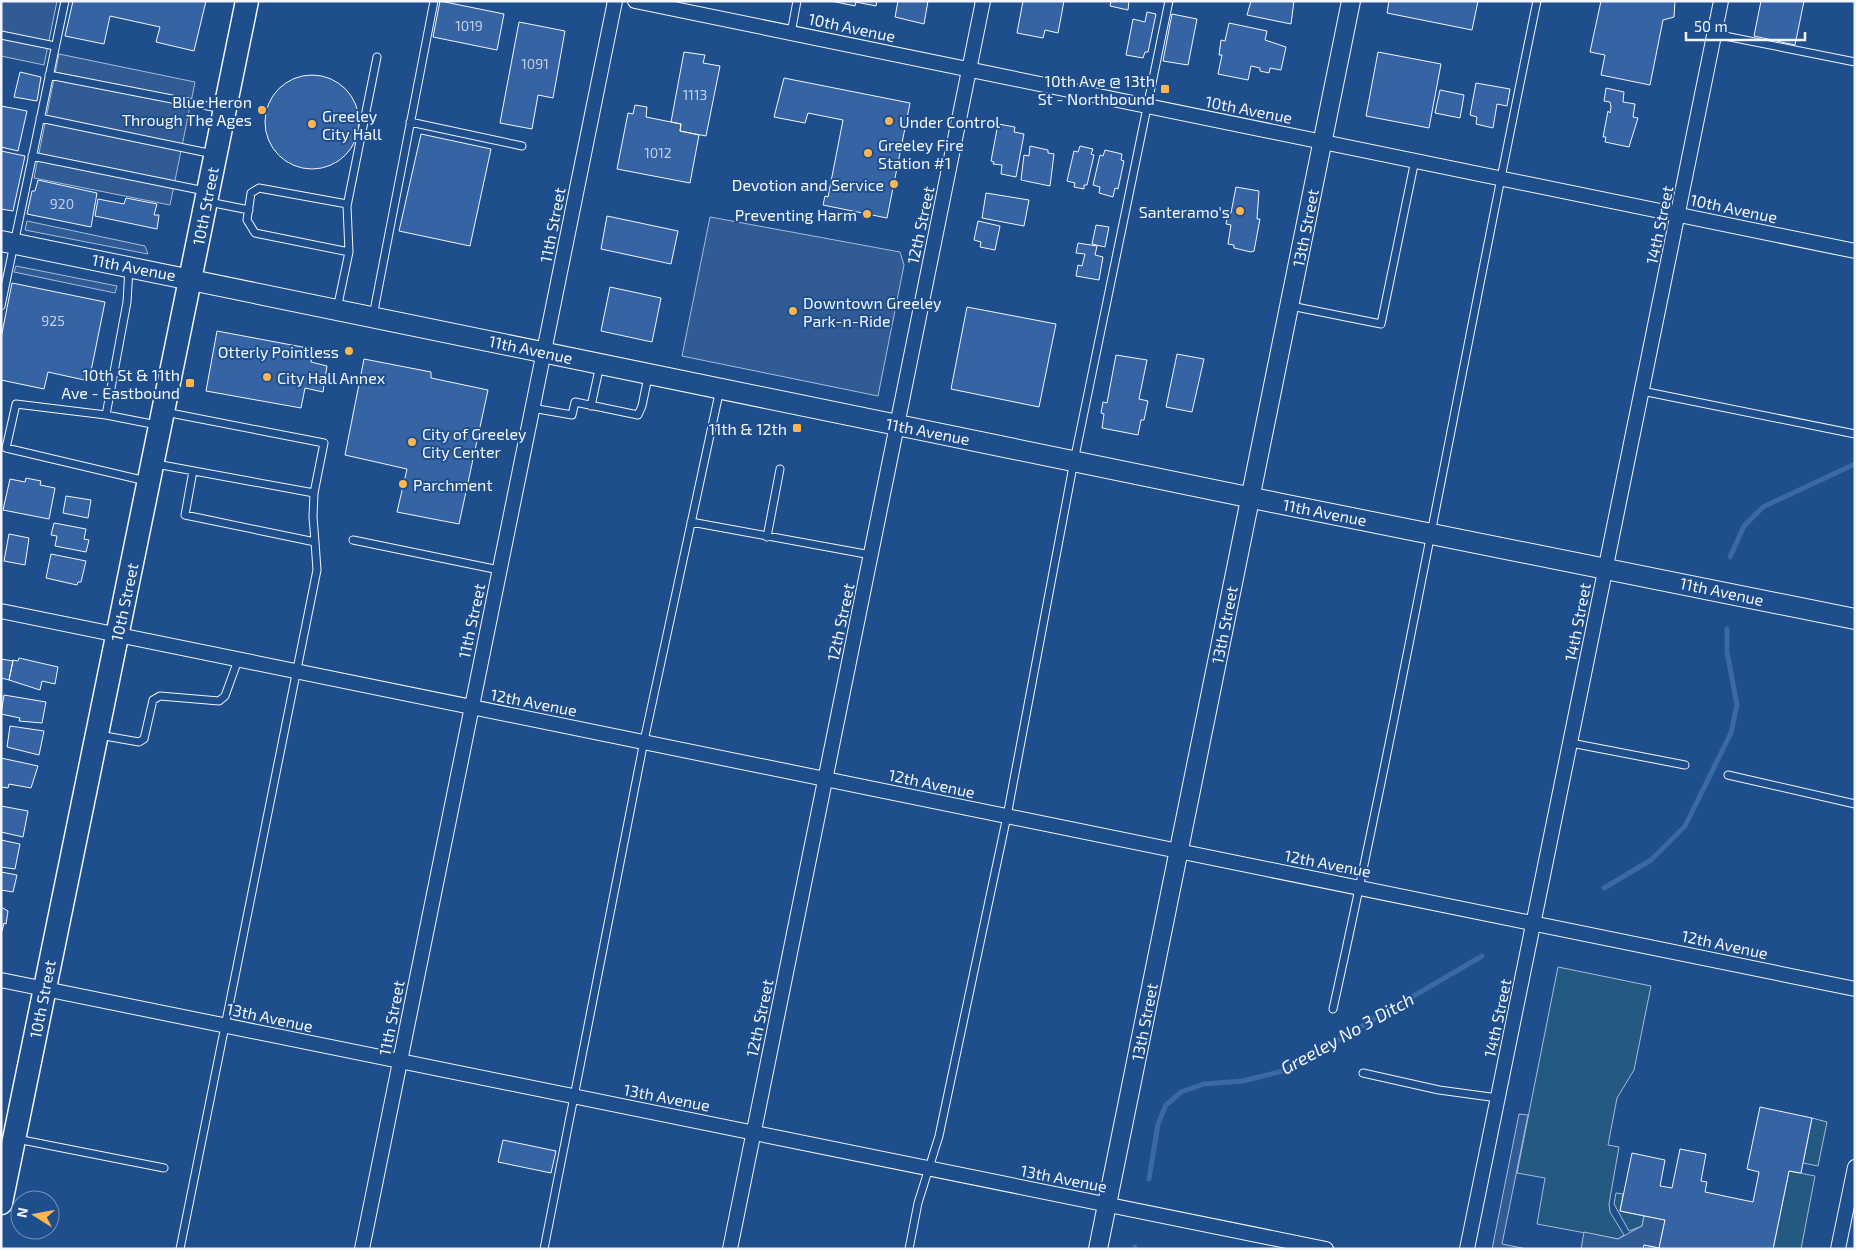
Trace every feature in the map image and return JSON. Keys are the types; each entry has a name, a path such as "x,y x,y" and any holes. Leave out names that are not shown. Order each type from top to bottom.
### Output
{"main road":[{"name":"10th Street","path":"1,1203 247,1"},
{"name":"11th Avenue","path":"8,242 1855,619"}],"street":[{"name":"11th Street","path":"362,1249 615,1"},
{"name":"10th Avenue","path":"636,1 1855,251"},
{"name":"12th Street","path":"730,1249 983,1"},
{"name":"13th Street","path":"1098,1249 1351,1"},
{"name":"14th Street","path":"1467,1249 1721,1"},
{"name":"12th Avenue","path":"1,611 1855,988"},
{"name":"13th Avenue","path":"1,980 1326,1249"},
{"path":"1838,1249 1854,1172"}],"lane":[{"path":"1,306 8,242 32,156 65,1"},
{"path":"373,316 434,1"},
{"path":"791,33 797,1"},
{"path":"909,1249 918,1203 941,1127 1007,816 1074,460 1169,1"},
{"path":"1333,1009 1360,888 1432,533 1500,178 1537,1"},
{"path":"1715,34 1855,62"},
{"path":"1,35 55,46"},
{"path":"337,309 349,252 347,204 377,57"},
{"path":"49,75 224,110"},
{"path":"40,118 216,154"},
{"path":"410,122 522,146"},
{"path":"32,156 207,197 249,210"},
{"path":"1289,305 1381,324 1415,160"},
{"path":"347,204 259,188 251,193 248,224 254,233 349,252"},
{"path":"106,416 127,302 129,266"},
{"path":"591,406 600,364"},
{"path":"532,408 572,415 575,402 638,415 642,406 648,374"},
{"path":"544,1249 644,741 720,388"},
{"path":"1642,391 1855,434"},
{"path":"180,1249 224,1025 298,672 317,570 313,517 314,493 324,443 162,419 106,416 16,404 6,448 151,472 193,471 314,493"},
{"path":"767,537 780,469"},
{"path":"193,471 185,515 315,542"},
{"path":"691,522 872,556"},
{"path":"353,540 500,570"},
{"path":"96,735 139,742 144,739 153,700 160,696 219,701 225,696 238,660"},
{"path":"1571,743 1685,765"},
{"path":"1728,775 1855,804"},
{"path":"1363,1072 1439,1090 1498,1098"},
{"path":"14,1138 164,1168"}],"shaded area":[{"path":"1,1 57,1 44,65 1,56"},
{"path":"59,54 195,82 170,205 34,178"},
{"name":"Downtown Greeley Park-n-Ride","path":"710,217 900,252 904,265 878,396 682,356"},
{"path":"27,221 145,246 148,254 25,230"},
{"path":"16,266 117,286 115,293 14,272"},
{"path":"1558,967 1651,986 1634,1070 1617,1098 1608,1145 1619,1147 1609,1204 1610,1212 1624,1235 1618,1239 1537,1224 1545,1178 1517,1173"},
{"path":"1519,1114 1528,1115 1502,1244 1527,1249 1492,1249"},
{"path":"1812,1118 1827,1122 1818,1166 1803,1163"},
{"path":"1789,1171 1815,1176 1801,1249 1773,1249"},
{"path":"1616,1193 1623,1194 1620,1211 1644,1216 1642,1226 1629,1231 1614,1204"},
{"path":"1644,1216 1665,1220 1659,1248 1644,1245 1643,1249 1581,1249 1584,1232 1618,1239 1642,1226"}],"building":[{"path":"73,1 206,1 194,51 156,42 160,27 110,16 104,44 65,36"},
{"path":"440,1 504,14 497,50 433,37"},
{"path":"831,1 877,1 876,6 856,2 855,6"},
{"path":"898,1 928,1 924,24 895,17"},
{"path":"1023,1 1064,1 1058,33 1045,30 1043,38 1017,33"},
{"path":"1111,1 1129,1 1128,10 1110,6"},
{"path":"1251,1 1294,1 1291,24 1247,15"},
{"path":"1389,1 1478,1 1472,30 1387,13"},
{"path":"1601,1 1675,1 1674,17 1663,20 1650,85 1601,75 1605,55 1590,52"},
{"path":"1761,1 1804,1 1795,45 1754,36"},
{"path":"1147,12 1156,14 1148,52 1145,52 1143,58 1126,55 1133,19 1145,22"},
{"path":"1172,14 1197,19 1188,65 1163,61"},
{"path":"519,22 565,31 553,98 538,95 532,129 500,123"},
{"path":"1229,23 1267,31 1265,40 1286,47 1281,70 1270,68 1269,73 1251,66 1248,80 1218,74 1222,55 1219,55 1221,40 1225,41"},
{"path":"684,52 705,55 703,63 720,66 706,136 680,131 681,124 671,122"},
{"path":"1378,52 1441,64 1429,128 1366,116"},
{"path":"20,72 41,77 37,101 14,97"},
{"name":"Greeley City Hall","path":"312,75 330,79 345,89 355,104 359,122 355,140 345,155 330,165 312,169 294,165 279,155 269,140 265,122 269,104 279,89 294,79"},
{"name":"Greeley Fire Station #1","path":"784,78 910,103 887,218 823,205 825,196 828,197 843,120 808,113 805,123 774,117"},
{"path":"1476,83 1510,89 1507,106 1497,104 1493,128 1476,124 1477,117 1470,115"},
{"path":"1606,88 1624,92 1623,102 1635,104 1633,117 1638,118 1629,147 1605,142 1606,137 1603,137 1608,111 1610,113 1611,107 1610,102 1604,101"},
{"path":"1440,90 1464,95 1460,118 1435,113"},
{"path":"635,105 647,107 646,117 681,124 680,131 699,135 690,183 617,169 628,113 633,114"},
{"path":"1,106 27,111 18,151 1,147"},
{"path":"998,124 1015,127 1014,132 1024,134 1016,177 1001,174 1002,165 993,164 994,162 991,161"},
{"path":"421,134 491,149 470,246 399,231"},
{"path":"1030,146 1048,150 1048,153 1054,154 1050,186 1021,180 1024,155 1029,156"},
{"path":"1080,146 1093,149 1091,154 1094,155 1087,185 1084,185 1084,189 1074,187 1075,183 1067,181 1074,151 1078,152"},
{"path":"1105,150 1122,154 1121,160 1124,161 1118,189 1115,188 1113,197 1099,193 1100,187 1093,185 1100,155 1103,156"},
{"path":"1,151 25,156 13,211 1,209"},
{"path":"38,180 97,193 91,227 27,214 32,191 35,191"},
{"path":"1236,187 1259,191 1257,219 1260,219 1254,251 1251,252 1234,248 1234,245 1228,244 1231,225 1226,224 1228,213 1231,213"},
{"path":"986,193 1029,200 1024,226 982,218"},
{"path":"126,198 157,204 154,215 159,215 157,229 95,216 98,199 124,204"},
{"path":"607,216 678,231 671,264 601,249"},
{"path":"978,221 1000,226 995,250 980,247 981,242 974,240"},
{"path":"1096,225 1109,227 1105,247 1092,244"},
{"path":"1078,243 1097,246 1095,255 1103,257 1099,280 1076,276 1078,265 1082,266 1085,254 1076,253"},
{"path":"12,283 105,302 89,381 48,372 44,389 1,380 1,338"},
{"path":"610,287 661,298 652,342 601,331"},
{"path":"967,307 1056,324 1039,407 951,389"},
{"name":"City Hall Annex","path":"217,331 313,349 311,362 327,366 323,392 305,388 301,408 206,391"},
{"path":"1177,354 1204,359 1192,412 1166,407"},
{"path":"1116,355 1147,360 1139,399 1148,401 1144,420 1141,420 1138,435 1102,428 1104,414 1101,413 1103,402 1107,403"},
{"name":"City of Greeley City Center","path":"364,359 431,372 431,378 488,390 459,524 397,512 407,469 345,455"},
{"path":"26,478 41,481 40,485 55,488 49,519 3,510 10,479 25,482"},
{"path":"66,496 91,500 88,518 63,513"},
{"path":"54,523 86,529 84,539 89,540 86,552 55,546 57,536 51,535"},
{"path":"9,534 29,538 25,565 4,561"},
{"path":"51,554 86,561 81,582 78,582 77,585 46,578"},
{"path":"19,658 58,667 55,684 42,681 40,690 9,680 13,660 18,661"},
{"path":"1,659 13,661 9,680 1,678"},
{"path":"4,695 46,702 42,723 19,721 20,718 1,714"},
{"path":"10,726 44,731 39,755 7,747"},
{"path":"1,758 38,766 31,788 9,784 8,788 1,787"},
{"path":"1,806 28,811 23,837 1,832"},
{"path":"1,840 20,844 15,869 1,867"},
{"path":"1,872 17,875 13,892 1,890"},
{"path":"1,907 8,911 6,924 4,923 2,931"},
{"path":"1760,1107 1812,1118 1801,1173 1789,1171 1773,1249 1643,1249 1644,1245 1659,1248 1665,1220 1620,1211 1632,1153 1665,1160 1660,1186 1672,1188 1680,1149 1706,1154 1701,1181 1707,1182 1705,1192 1753,1202 1759,1172 1747,1169"},
{"path":"503,1140 556,1151 551,1173 498,1162"}],"waterway":[{"name":"Greeley No 3 Ditch","path":"1730,557 1744,526 1763,507 1855,464"},
{"name":"Greeley No 3 Ditch","path":"1604,888 1651,860 1685,826 1731,733 1737,705 1727,652 1727,629"},
{"name":"Greeley No 3 Ditch","path":"1149,1179 1158,1124 1166,1105 1181,1092 1204,1084 1243,1081 1287,1070 1482,956"}],"place":[{"name":"10th Ave @ 13th St - Northbound","path":"1165,89"},
{"name":"Blue Heron Through The Ages","path":"262,110"},
{"name":"Under Control","path":"889,121"},
{"name":"Greeley City Hall","path":"312,124"},
{"name":"Greeley Fire Station #1","path":"868,153"},
{"name":"Devotion and Service","path":"894,184"},
{"name":"Santeramo's","path":"1240,211"},
{"name":"Preventing Harm","path":"867,214"},
{"name":"Downtown Greeley Park-n-Ride","path":"793,311"},
{"name":"Otterly Pointless","path":"349,351"},
{"name":"City Hall Annex","path":"267,377"},
{"name":"10th St & 11th Ave - Eastbound","path":"190,383"},
{"name":"11th & 12th","path":"797,428"},
{"name":"City of Greeley City Center","path":"412,442"},
{"name":"Parchment","path":"403,484"}]}
